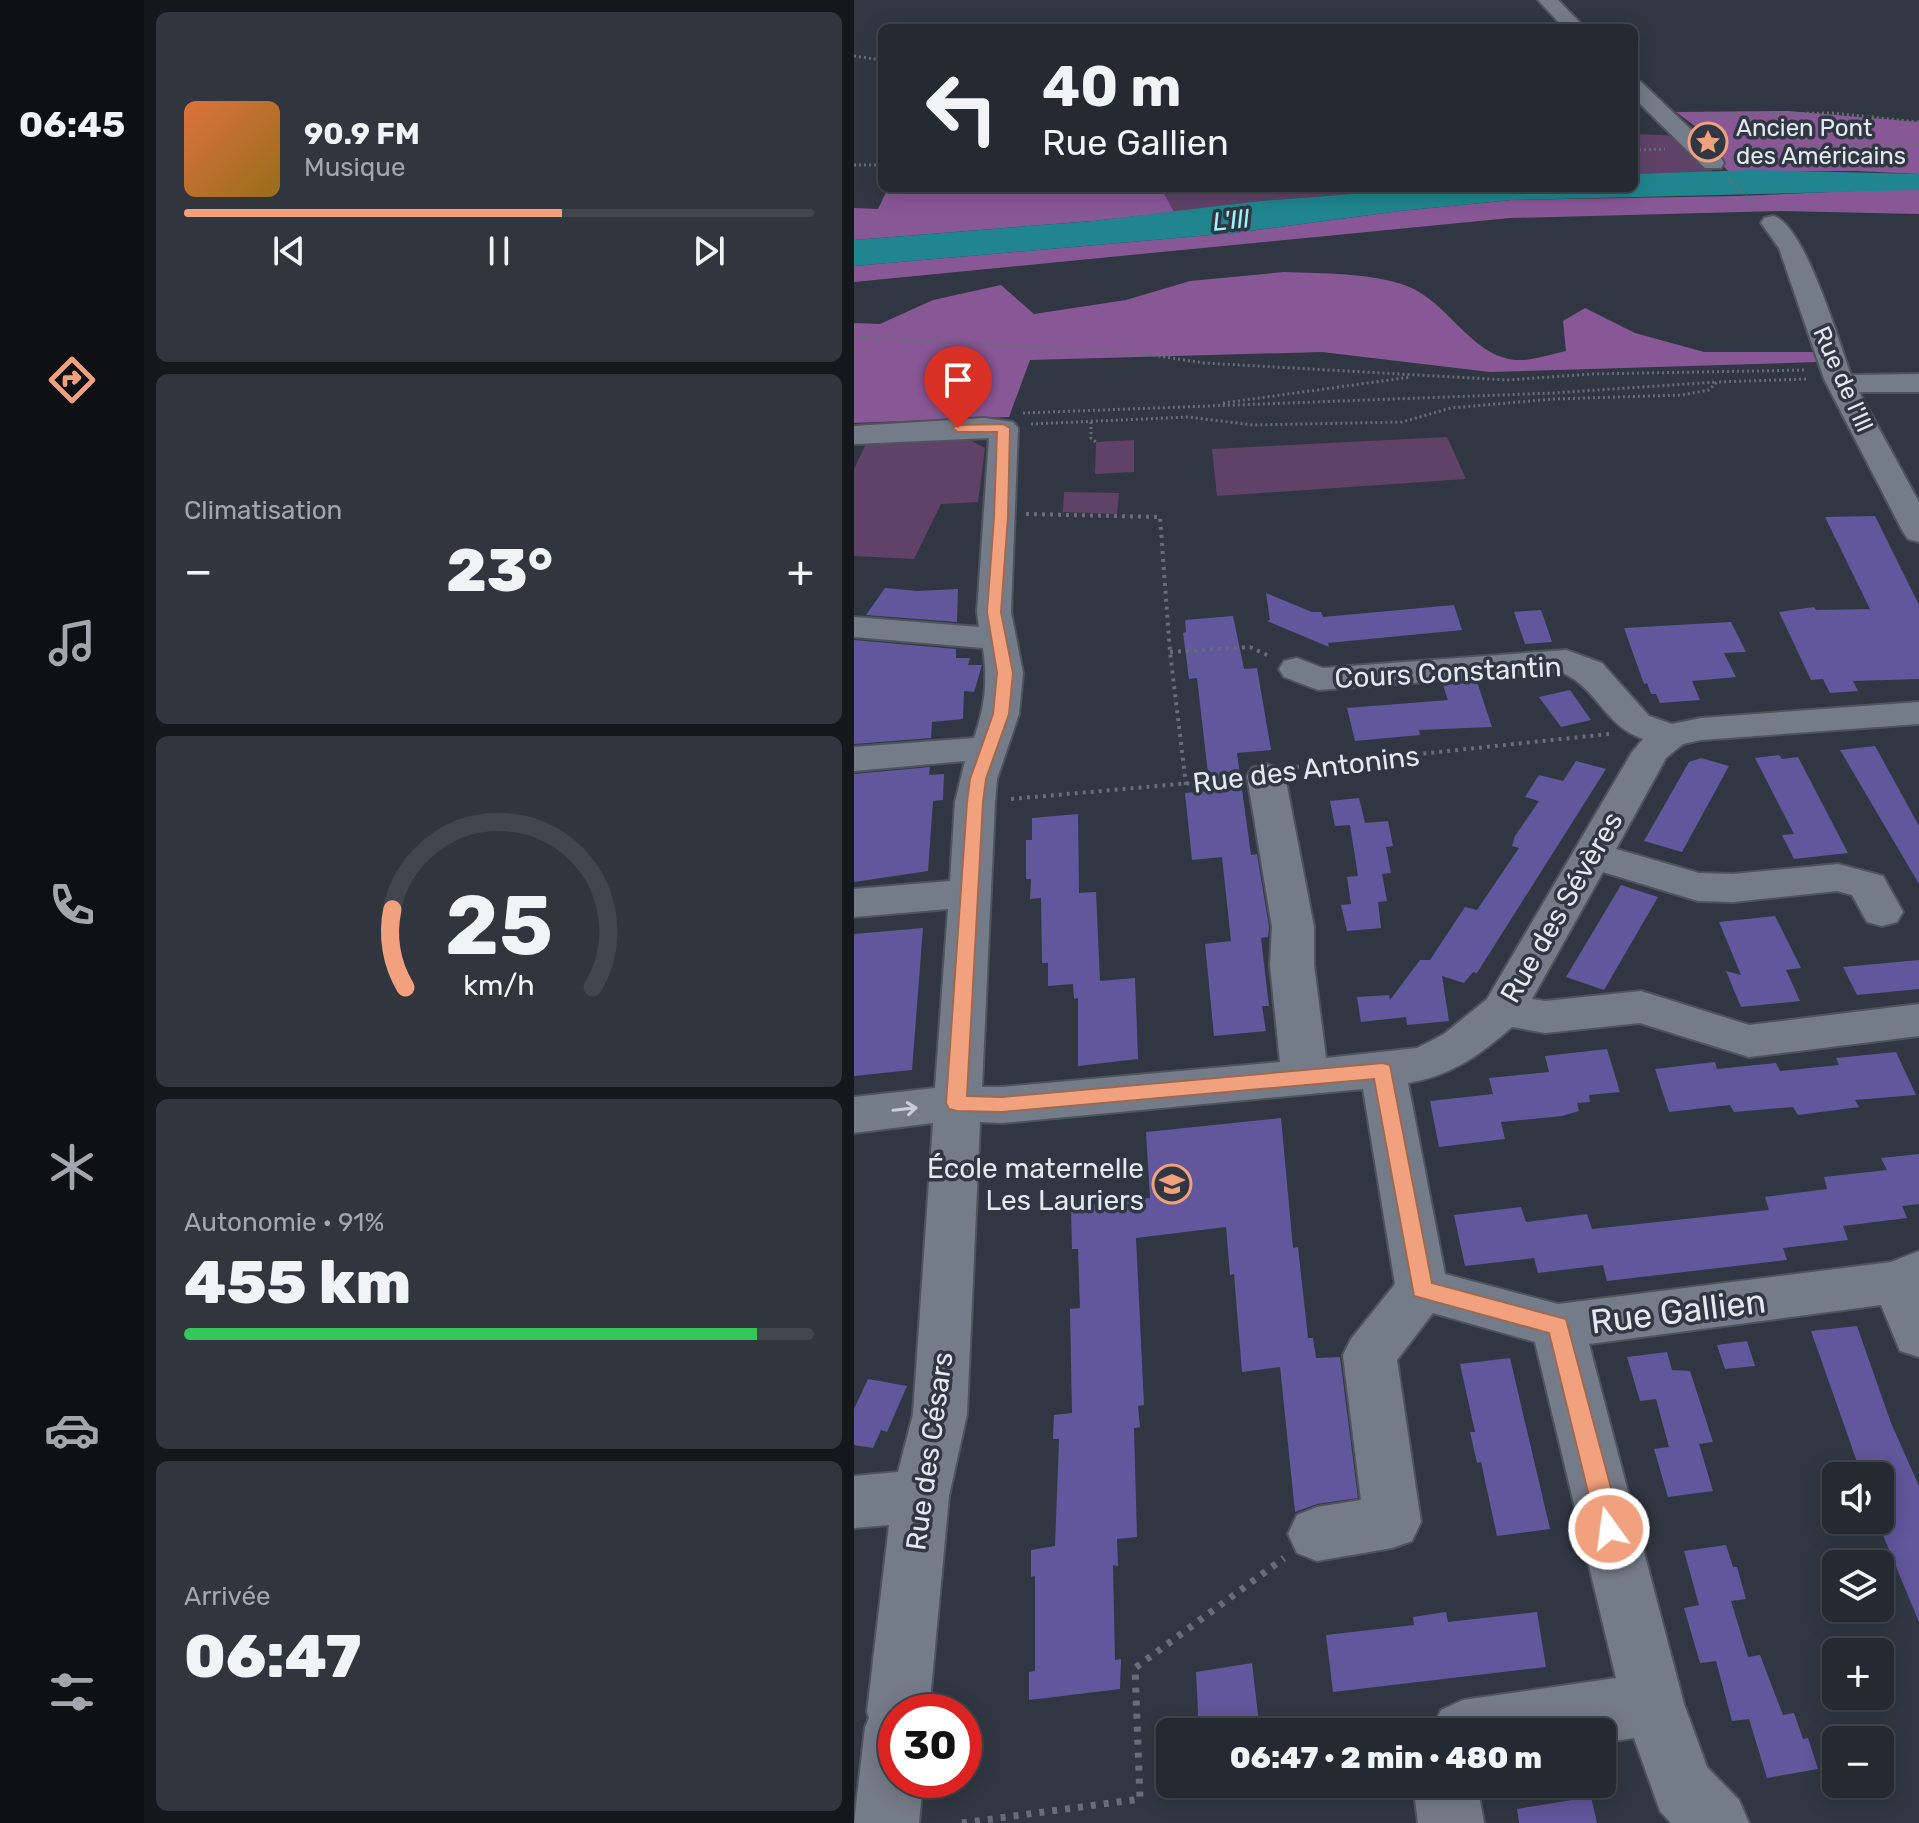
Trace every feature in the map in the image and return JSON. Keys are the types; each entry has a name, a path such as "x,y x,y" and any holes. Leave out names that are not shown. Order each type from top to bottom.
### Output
{"street":[{"path":"1547,0 1571,24"},
{"path":"1638,90 1706,156"},
{"name":"Rue de l'Ill","path":"1773,223 1791,247 1838,377 1919,532"},
{"path":"1838,377 1919,383"},
{"path":"854,435 1012,420"},
{"name":"Rue des Césars","path":"900,1694 921,1496 940,1414 975,802 988,748 1001,714 1005,673 994,612 1012,420"},
{"path":"854,627 965,638 997,637"},
{"name":"Cours Constantin","path":"1297,669 1318,679 1566,661 1589,671 1653,730"},
{"path":"1653,730 1919,713"},
{"name":"Rue des Sévères","path":"854,1115 957,1103 1002,1105 1383,1070 1426,1063 1460,1046 1503,1010 1651,752 1653,730"},
{"path":"854,759 988,748"},
{"path":"1266,776 1293,927 1292,965 1305,1077"},
{"path":"1591,855 1698,887 1733,888 1838,877 1868,886 1882,912"},
{"path":"854,903 970,893"},
{"path":"1503,1010 1545,1017 1641,1007 1749,1041 1919,1020"},
{"path":"1317,1534 1392,1522 1370,1355 1422,1289 1383,1070"},
{"path":"1908,1277 1919,1335"},
{"name":"Rue Gallien","path":"1422,1289 1558,1326 1908,1277"},
{"path":"1558,1326 1653,1704 1683,1788 1716,1823"},
{"path":"854,1502 921,1496"},
{"path":"1558,1718 1653,1704"},
{"path":"886,1823 889,1798"},
{"path":"1447,1798 1451,1823"}],"path":[{"path":"854,56 878,59"},
{"path":"1666,117 1795,112 1866,115 1919,122"},
{"path":"1706,156 1919,144"},
{"path":"1706,156 1773,223"},
{"path":"854,165 878,165"},
{"path":"854,337 1140,353 1204,363 1507,380 1592,374 1838,377"},
{"path":"1194,418 1211,406 1277,393 1420,375"},
{"path":"1012,420 1211,406 1553,393 1838,377"},
{"path":"1012,420 1047,423 1194,418 1253,425 1402,422 1451,408 1553,399 1682,395 1709,390 1717,382"},
{"path":"1091,422 1091,438 1096,442"},
{"path":"1001,517 1034,513 1160,517 1170,652 1186,785"},
{"path":"1170,652 1250,647 1297,669"},
{"name":"Rue des Antonins","path":"975,802 1186,785 1266,776 1302,766 1653,730"},
{"path":"962,1823 1140,1799 1135,1668 1317,1534"}],"shaded area":[{"path":"1788,111 1919,122 1919,174 1728,171 1712,153 1727,150 1676,112"},
{"path":"1638,134 1680,136 1713,172 1638,174"},
{"path":"1919,190 1919,214 1781,211 1510,218 854,282 854,266 1234,233 1512,200 1740,196"},
{"path":"886,192 1163,192 1174,212 854,240 854,208 878,209"},
{"path":"1163,192 1378,192 1260,201 1174,212"},
{"path":"1284,272 1362,276 1407,286 1437,305 1477,342 1506,358 1524,360 1566,351 1563,321 1585,308 1635,333 1704,352 1816,352 1817,362 1490,372 1322,352 1030,360 1009,417 854,423 854,323 880,324 933,300 1001,285 1034,314 1126,300 1190,281"},
{"path":"962,436 985,448 978,502 941,504 914,559 854,556 854,469 866,444"},
{"path":"1447,437 1466,479 1217,496 1212,449"},
{"path":"1134,440 1134,472 1095,474 1096,442"},
{"path":"1064,492 1119,493 1117,514 1063,512"}],"water":[{"name":"L'Ill","path":"1753,170 1919,174 1919,190 1512,200 1234,233 854,266 854,240 1093,221 1260,201 1378,192 1638,192 1638,174"}],"building":[{"path":"1875,516 1919,605 1919,679 1853,681 1858,691 1830,693 1823,679 1811,680 1779,612 1814,607 1816,610 1870,609 1825,517"},
{"path":"885,588 918,591 958,589 957,622 866,615"},
{"path":"1266,593 1312,612 1321,612 1323,617 1454,605 1462,630 1328,643 1329,647 1267,621 1270,620"},
{"path":"1541,610 1552,642 1525,644 1514,612"},
{"path":"1233,616 1244,669 1257,668 1271,750 1237,753 1251,855 1257,854 1269,927 1268,937 1261,938 1269,1006 1262,1006 1266,1031 1214,1036 1205,944 1231,941 1222,857 1192,860 1185,793 1210,791 1197,678 1189,679 1183,633 1186,632 1185,620"},
{"path":"1731,622 1746,652 1724,653 1736,677 1692,681 1700,700 1660,703 1656,694 1651,694 1647,683 1644,684 1624,628"},
{"path":"854,640 956,649 956,658 970,658 968,665 982,665 974,692 964,691 963,719 932,722 931,738 854,744"},
{"path":"1477,682 1492,727 1419,730 1420,735 1355,741 1347,708 1448,700 1443,685"},
{"path":"1570,690 1591,720 1561,727 1539,697"},
{"path":"1875,746 1919,826 1919,884 1840,750"},
{"path":"1779,755 1782,759 1798,757 1848,853 1794,859 1782,835 1794,834 1755,758"},
{"path":"1701,758 1729,766 1682,852 1644,841 1689,762"},
{"path":"1576,761 1606,769 1477,973 1473,972 1464,983 1442,976 1449,1021 1407,1025 1406,1017 1361,1022 1357,997 1389,995 1390,1000 1420,960 1430,960 1465,907 1477,910 1519,848 1512,846 1515,836 1539,801 1525,797 1539,775 1563,781"},
{"path":"930,767 929,775 944,774 943,800 933,801 928,871 854,882 854,774"},
{"path":"1359,798 1365,823 1388,821 1393,846 1386,847 1391,873 1382,874 1387,901 1378,902 1381,928 1347,931 1341,905 1351,904 1347,877 1358,876 1350,825 1335,826 1330,801"},
{"path":"1078,814 1079,893 1096,892 1100,981 1135,978 1138,1059 1078,1066 1078,998 1074,999 1073,984 1048,986 1048,963 1042,963 1041,898 1030,899 1031,879 1026,879 1026,840 1032,840 1032,818"},
{"path":"1621,885 1658,897 1604,990 1566,977"},
{"path":"1775,916 1801,968 1786,970 1800,1001 1741,1007 1726,971 1741,975 1719,922"},
{"path":"923,928 912,1070 854,1076 854,934"},
{"path":"1919,960 1919,989 1857,995 1843,967"},
{"path":"1607,1049 1620,1092 1589,1095 1590,1102 1577,1103 1579,1111 1562,1116 1501,1122 1505,1139 1439,1147 1430,1101 1493,1094 1489,1078 1549,1072 1545,1056"},
{"path":"1896,1052 1916,1095 1855,1100 1859,1107 1798,1115 1793,1107 1734,1112 1730,1105 1669,1112 1655,1069 1715,1062 1717,1069 1776,1063 1780,1071 1839,1065 1836,1058"},
{"path":"1281,1118 1293,1248 1298,1247 1308,1338 1313,1338 1316,1358 1340,1357 1358,1498 1317,1504 1295,1512 1280,1367 1242,1372 1234,1274 1230,1275 1226,1227 1136,1238 1144,1405 1138,1406 1140,1427 1134,1428 1137,1537 1117,1539 1118,1566 1113,1565 1115,1660 1121,1659 1120,1689 1029,1700 1029,1672 1035,1671 1035,1576 1031,1577 1031,1550 1055,1546 1059,1439 1053,1439 1054,1415 1072,1413 1070,1309 1080,1308 1078,1249 1072,1249 1071,1207 1150,1198 1146,1132"},
{"path":"1919,1154 1919,1204 1902,1206 1907,1218 1843,1226 1848,1240 1783,1248 1787,1260 1607,1281 1603,1265 1538,1273 1534,1258 1465,1266 1454,1215 1521,1207 1526,1222 1587,1214 1592,1229 1769,1210 1765,1197 1827,1189 1824,1177 1887,1170 1881,1158"},
{"path":"1857,1326 1891,1423 1919,1486 1919,1622 1894,1562 1894,1550 1889,1550 1882,1534 1894,1534 1894,1462 1857,1462 1811,1331"},
{"path":"1747,1341 1755,1366 1725,1369 1717,1345"},
{"path":"1667,1352 1672,1370 1690,1371 1713,1442 1699,1444 1713,1491 1668,1497 1654,1449 1669,1447 1656,1399 1640,1401 1627,1357"},
{"path":"1510,1358 1550,1529 1497,1536 1481,1462 1477,1463 1470,1432 1475,1432 1460,1364"},
{"path":"868,1379 907,1386 887,1432 881,1430 873,1448 854,1445 854,1409"},
{"path":"1726,1545 1733,1567 1737,1567 1746,1599 1731,1601 1748,1657 1760,1655 1783,1715 1794,1713 1803,1739 1808,1738 1818,1769 1767,1778 1749,1719 1732,1721 1716,1661 1700,1663 1684,1608 1699,1605 1684,1551"},
{"path":"1446,1612 1448,1622 1537,1612 1546,1667 1333,1692 1326,1635 1414,1625 1413,1617"},
{"path":"1252,1663 1258,1718 1198,1718 1196,1672"},
{"path":"1591,1798 1597,1823 1519,1823 1517,1809"}],"place":[{"name":"Ancien Pont des Américains","path":"1708,142"},
{"name":"École maternelle Les Lauriers","path":"1172,1184"}],"route":[{"path":"958,428 1003,428 994,612 1005,673 1001,714 978,779 975,802 957,1103 1002,1105 1383,1070 1422,1289 1558,1326 1609,1529"}]}
